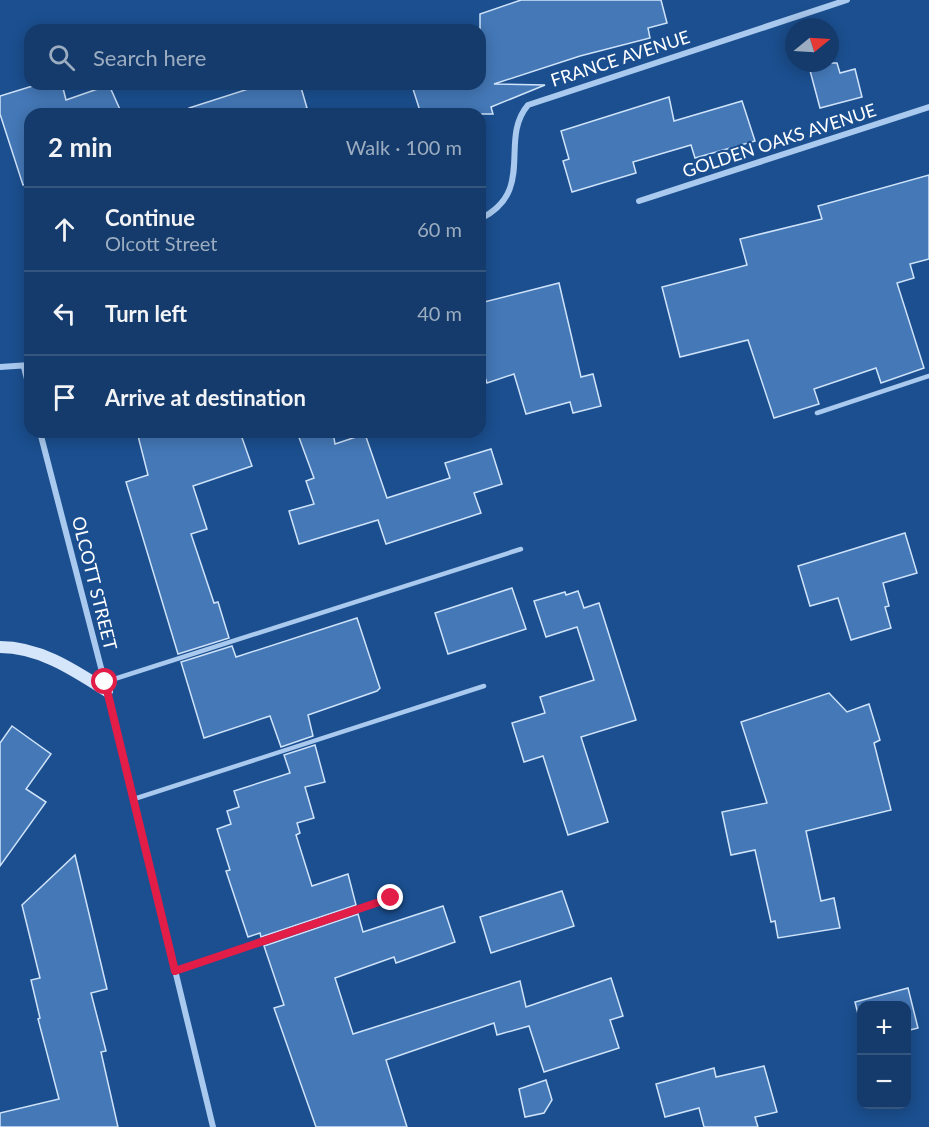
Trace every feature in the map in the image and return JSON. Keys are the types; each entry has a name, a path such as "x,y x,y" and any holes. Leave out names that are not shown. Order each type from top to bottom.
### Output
{"main road":[{"path":"0,647 15,647 62,662 106,686"}],"street":[{"name":"FRANCE AVENUE","path":"486,215 498,207 507,195 513,179 517,153 517,123 519,116 528,105 847,0"},
{"name":"GOLDEN OAKS AVENUE","path":"639,201 929,107"},
{"path":"0,368 24,366"},
{"name":"OLCOTT STREET","path":"42,438 106,686 213,1127"}],"lane":[{"path":"817,413 929,376"},
{"path":"106,686 521,549"},
{"path":"134,799 484,686"},
{"path":"175,971 391,898"}],"building":[{"path":"521,0 661,0 667,23 648,28 650,38 580,56 494,84 545,85 491,107 493,114 486,114 486,108 419,108 413,90 486,90 486,24 480,24 480,14"},
{"path":"855,69 862,97 820,108 810,72 839,72 839,70 840,73"},
{"path":"24,89 64,90 66,100 95,90 111,90 119,108 24,108 23,185 0,114 0,96"},
{"path":"245,90 302,90 307,108 189,108"},
{"path":"669,97 674,121 742,101 755,141 695,158 691,145 633,162 636,173 572,192 563,161 569,159 561,131"},
{"path":"929,175 929,259 910,264 914,278 897,283 924,368 881,383 876,368 814,389 819,404 774,418 748,340 680,357 662,287 747,265 740,239 822,219 818,206"},
{"path":"559,283 581,377 593,374 601,406 573,413 570,402 526,414 514,374 487,383 486,301"},
{"path":"139,438 242,438 252,466 193,486 207,529 191,534 214,603 218,602 229,638 178,654 126,482 148,475"},
{"path":"299,438 334,438 335,444 353,438 366,438 387,498 450,478 445,463 491,449 502,484 474,493 481,513 386,544 378,520 299,544 289,511 314,504 306,481 314,478"},
{"path":"905,533 917,573 883,583 889,606 885,607 891,628 851,640 838,598 810,606 798,566"},
{"path":"512,588 526,629 448,654 435,613"},
{"path":"578,591 584,608 599,603 636,720 581,737 608,822 568,835 543,756 524,762 512,723 545,713 540,697 594,680 577,627 546,637 534,601 565,592 566,595"},
{"path":"357,618 380,688 377,691 308,715 313,736 281,747 270,716 204,738 181,662 232,646 236,657"},
{"path":"829,693 847,712 869,704 880,740 874,743 891,810 806,831 821,901 834,898 840,928 778,938 775,921 771,922 755,850 731,855 722,812 767,803 741,722"},
{"path":"12,726 51,754 26,789 46,802 0,866 0,743"},
{"path":"315,745 325,782 305,787 314,818 297,823 300,833 296,835 312,886 348,874 356,905 261,937 260,933 248,937 226,871 230,870 217,829 231,824 227,811 239,807 234,791 290,773 284,755"},
{"path":"75,855 107,989 91,993 106,1051 101,1052 118,1127 0,1127 0,1113 59,1099 38,1019 40,1018 31,980 40,978 22,905"},
{"path":"562,891 574,926 491,953 480,917"},
{"path":"443,906 455,942 396,963 394,957 335,978 353,1034 520,981 526,1007 611,978 623,1016 610,1020 619,1048 544,1072 529,1026 497,1035 494,1023 386,1060 407,1127 316,1127 274,1008 284,1005 264,946 358,914 363,932"},
{"path":"908,988 918,1028 911,1030 911,1001 859,1001"},
{"path":"764,1066 777,1112 755,1117 758,1127 704,1127 699,1108 665,1117 656,1084 714,1068 716,1077"},
{"path":"546,1080 552,1100 544,1113 525,1117 519,1089"}],"route":[{"path":"105,682 175,971 391,898"}]}
